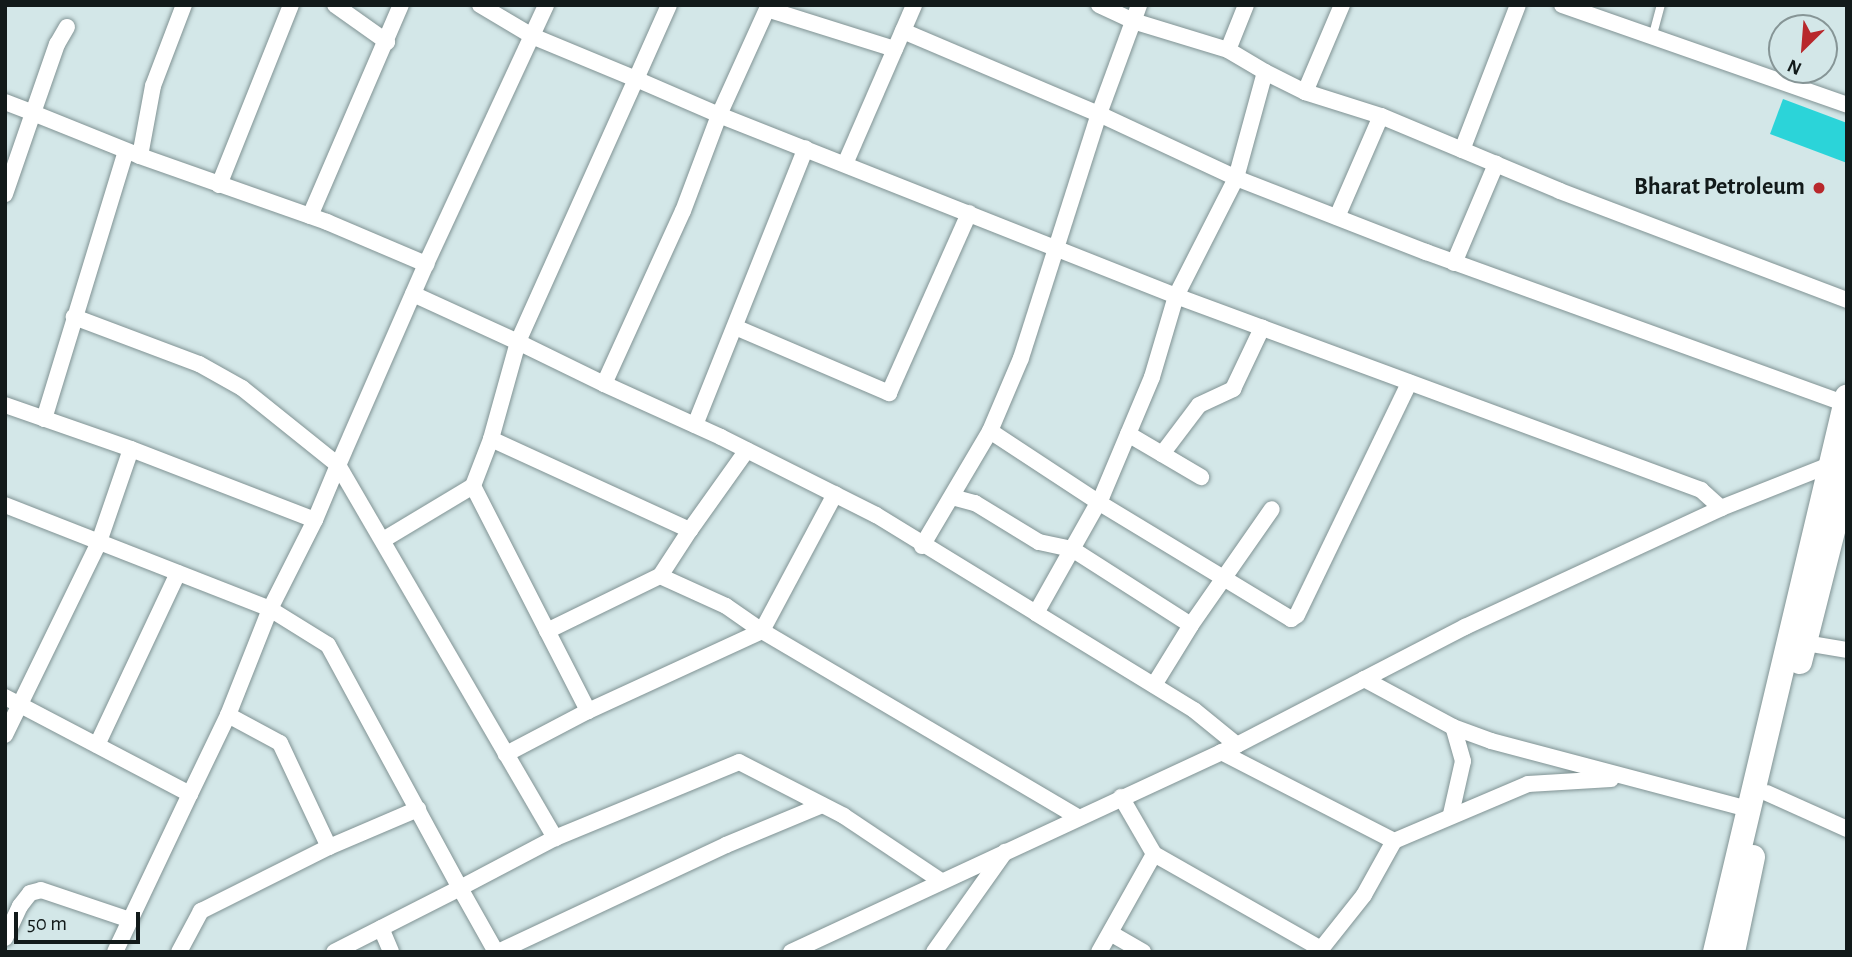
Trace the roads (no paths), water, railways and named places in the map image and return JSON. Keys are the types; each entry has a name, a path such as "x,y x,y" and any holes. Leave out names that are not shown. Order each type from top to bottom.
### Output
{"main road":[{"path":"1733,952 1767,793 1805,643 1841,466 1846,400"},
{"path":"1715,952 1748,809 1841,466"}],"street":[{"path":"44,419 74,317 133,153 153,86 184,5"},
{"path":"219,185 291,5"},
{"path":"335,5 387,41"},
{"path":"310,216 401,5"},
{"path":"480,5 532,36 719,115 1176,296 1701,490 1721,508"},
{"path":"115,952 228,716 270,609 315,520 426,264 546,5"},
{"path":"383,540 473,486 491,439 518,342 669,5"},
{"path":"845,164 914,5"},
{"path":"1099,5 1136,13 1228,50 1305,92 1381,116 1496,164 1847,300"},
{"path":"1228,50 1246,5"},
{"path":"1305,92 1342,5"},
{"path":"1462,150 1518,5"},
{"path":"1562,5 1847,105"},
{"path":"604,384 683,211 719,115 768,7 895,49"},
{"path":"922,546 990,430 1021,358 1099,114 1136,13"},
{"path":"5,194 57,44 67,27"},
{"path":"903,31 1099,114 1236,178 1454,263 1846,400"},
{"path":"1036,613 1098,502 1128,434 1152,377 1176,296 1236,178 1265,72"},
{"path":"5,102 133,153 310,216 426,264"},
{"path":"1337,217 1381,116"},
{"path":"695,425 806,148"},
{"path":"1454,263 1496,164"},
{"path":"735,327 889,393 969,213"},
{"path":"413,294 695,425 876,515 922,546 1194,710 1237,744"},
{"path":"74,317 210,370 242,388 338,465 555,838"},
{"path":"1162,454 1199,405 1233,389 1262,328"},
{"path":"990,430 1098,502 1292,619 1297,615 1409,383"},
{"path":"5,405 131,449 315,520"},
{"path":"1128,434 1201,477"},
{"path":"491,439 690,530"},
{"path":"5,735 13,700 99,542 131,449"},
{"path":"547,631 660,576 747,450"},
{"path":"791,952 1221,752 1465,627 1721,508 1841,466"},
{"path":"473,486 588,711"},
{"path":"506,754 588,711 762,631 835,494"},
{"path":"952,497 975,503 1039,542 1072,550 1191,625"},
{"path":"5,523 10,507 270,609 328,645 497,952 714,850 822,805"},
{"path":"1154,685 1223,577 1272,509"},
{"path":"97,745 178,573"},
{"path":"660,576 726,606 762,631 1078,817"},
{"path":"1805,643 1847,650"},
{"path":"1364,679 1453,727 1625,779 1748,809"},
{"path":"13,700 190,794"},
{"path":"228,716 280,743 329,847"},
{"path":"1451,814 1463,761 1453,727"},
{"path":"1221,752 1394,841"},
{"path":"334,952 555,838 739,762 822,805 941,881"},
{"path":"1121,797 1154,854 1321,951 1364,895 1394,841 1451,814 1528,783 1625,779"},
{"path":"1767,793 1847,829"},
{"path":"179,952 201,911 329,847 418,809"},
{"path":"934,952 1007,850"},
{"path":"1099,952 1112,934 1154,854"},
{"path":"5,938 20,906 30,892 41,890 130,920"},
{"path":"381,928 391,952"},
{"path":"1112,934 1143,952"}],"lane":[{"path":"1652,38 1661,5"}],"place":[{"name":"Bharat Petroleum","path":"1819,188"}]}
